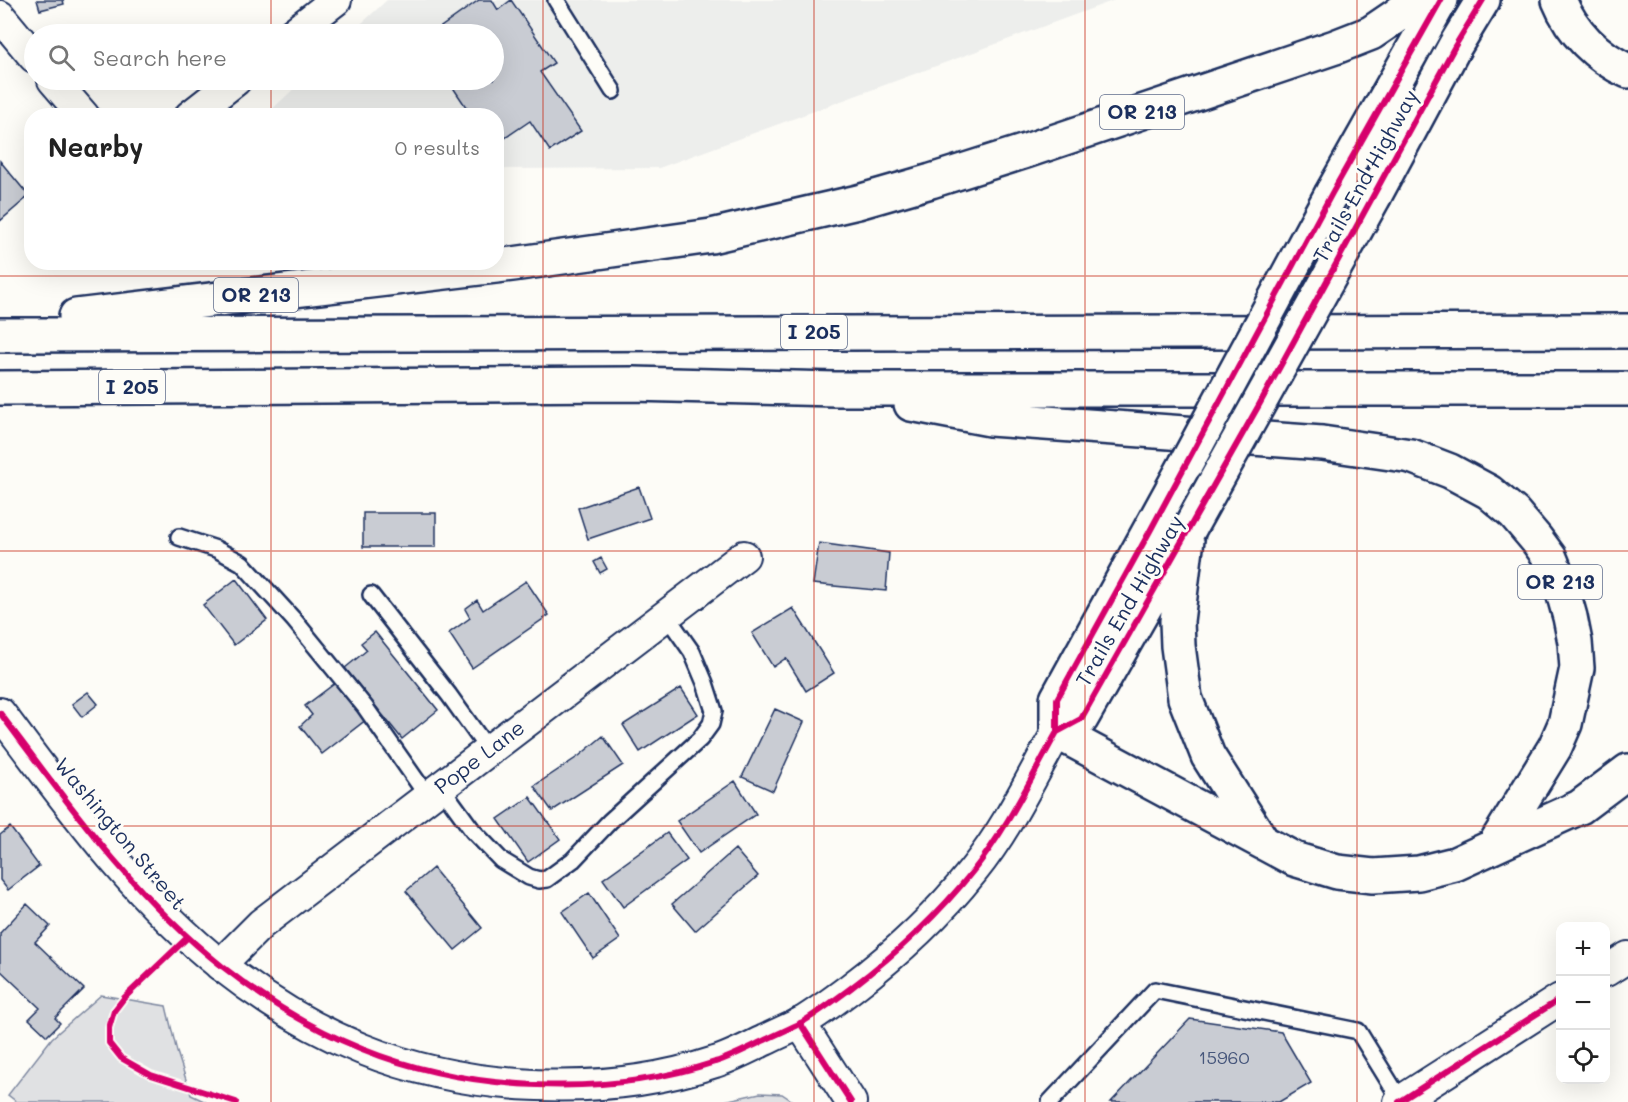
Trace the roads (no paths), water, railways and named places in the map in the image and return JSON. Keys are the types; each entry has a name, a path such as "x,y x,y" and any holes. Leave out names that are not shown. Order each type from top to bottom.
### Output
{"highway":[{"name":"OR 213","path":"504,265 722,234 858,202 931,181 1292,62 1371,33 1416,0"},
{"name":"Trails End Highway","path":"1441,0 1332,193 1057,699 1057,732 1081,719 1375,195 1455,46 1483,0"},
{"path":"1559,0 1564,13 1585,42 1613,64 1628,71"},
{"name":"OR 213","path":"0,326 463,270"},
{"name":"I 205","path":"0,335 1628,331"},
{"name":"I 205","path":"0,388 633,384 835,389 1628,389"},
{"name":"OR 213","path":"835,389 990,419 1322,443 1411,456 1450,471 1489,492 1514,513 1550,558 1562,585 1570,617 1577,668 1565,724 1555,747 1494,846"},
{"path":"1188,531 1177,621 1185,698 1208,756 1264,843"},
{"path":"1057,732 1294,859 1337,872 1373,876 1419,873 1455,864 1580,807 1628,771"}],"street":[{"path":"305,24 336,0"},
{"path":"1,19 24,45"},
{"path":"62,90 77,108"},
{"path":"200,108 223,90"},
{"name":"Pope Lane","path":"220,965 261,924 744,556"},
{"name":"Washington Street","path":"0,713 60,794 137,886 176,926 243,982 295,1016 364,1050 438,1072 544,1085 616,1082 684,1071 732,1056 800,1023 824,1008 890,958 948,900 974,870 998,836 1057,732"},
{"path":"1610,968 1628,957"},
{"path":"1400,1102 1556,1002"},
{"path":"800,1023 851,1102"}],"lane":[{"path":"556,0 613,91"},
{"path":"179,537 216,549 242,563 294,620 435,792 501,860 529,877 539,880 548,879 573,860 610,821 700,739 711,724 714,711 705,683 692,652 666,615"},
{"path":"371,595 449,695 489,751"},
{"path":"1050,1102 1155,990 1358,1031 1400,1102"}]}
